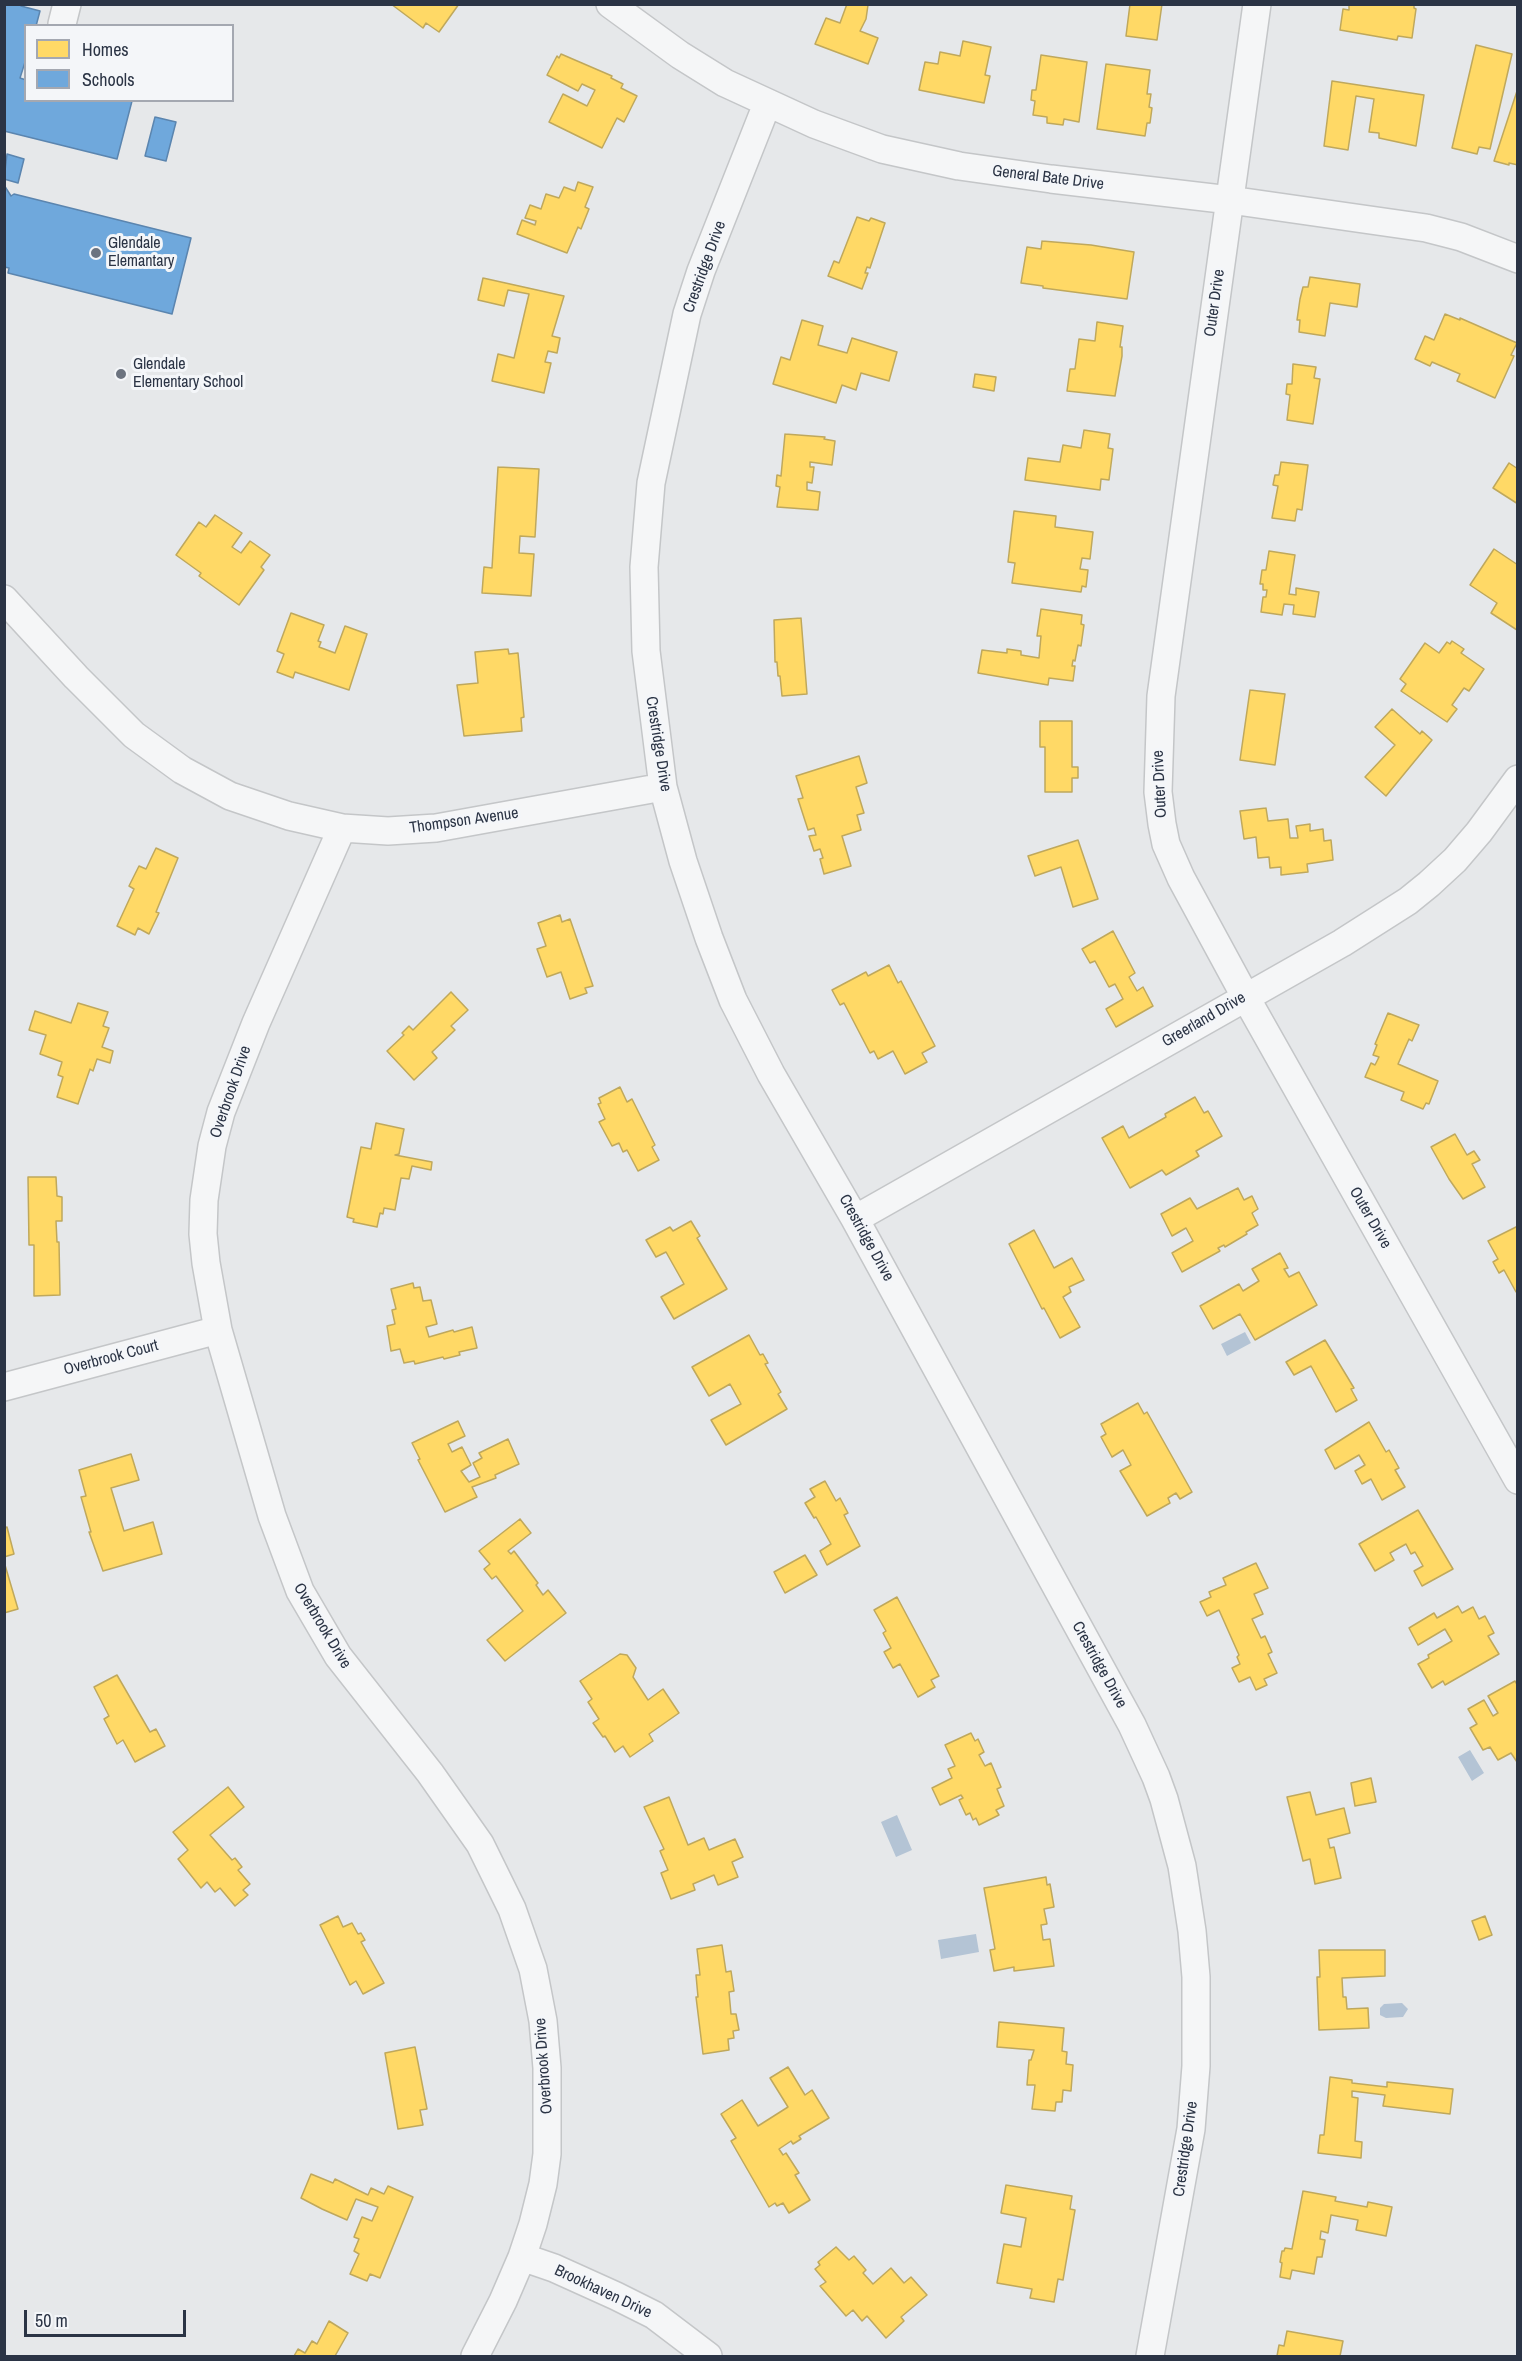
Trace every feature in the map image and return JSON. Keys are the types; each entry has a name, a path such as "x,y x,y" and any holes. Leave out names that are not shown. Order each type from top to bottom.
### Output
{"street":[{"name":"General Bate Drive","path":"610,4 680,55 725,83 767,104 853,140 909,156 959,166 1052,179 1230,200 1426,228 1461,237 1518,259"},
{"name":"Outer Drive","path":"1257,4 1161,696 1158,792 1166,844 1181,878 1245,996 1518,1480"},
{"name":"Crestridge Drive","path":"767,104 701,271 687,314 651,483 644,567 646,651 663,787 694,894 733,1000 771,1074 855,1219 1132,1725 1156,1777 1177,1844 1192,1931 1196,1977 1197,2066 1191,2129 1150,2356"},
{"name":"Thompson Avenue","path":"4,599 76,677 134,735 182,770 248,803 306,821 342,828 388,831 436,828 663,787"},
{"name":"Greerland Drive","path":"855,1219 1342,943 1429,884 1479,832 1518,779"},
{"name":"Overbrook Drive","path":"342,828 248,1041 221,1112 212,1146 204,1200 203,1234 218,1330 272,1516 300,1591 338,1656 430,1773 480,1844 512,1909 533,1970 543,2021 547,2059 547,2154 543,2184 534,2224 522,2257 475,2356"},
{"name":"Overbrook Court","path":"4,1387 218,1330"},
{"name":"Brookhaven Drive","path":"522,2257 595,2286 654,2315 708,2356"}],"water":[{"path":"1245,1332 1251,1343 1227,1356 1221,1344"},
{"path":"1470,1750 1484,1773 1472,1781 1458,1757"},
{"path":"897,1815 912,1850 896,1857 881,1822"},
{"path":"976,1934 979,1952 941,1959 938,1940"},
{"path":"1402,2003 1408,2009 1403,2017 1386,2018 1380,2015 1380,2008 1384,2004"}],"building: Homes":[{"path":"391,4 459,4 439,32 426,23 423,28"},
{"path":"847,4 868,5 866,19 860,31 878,38 868,64 815,44 826,18 840,23"},
{"path":"1130,4 1162,4 1157,40 1126,36"},
{"path":"1349,4 1414,4 1416,9 1412,38 1398,36 1397,40 1340,30 1343,9 1349,10"},
{"path":"963,41 991,47 985,75 990,76 984,103 919,90 925,62 938,64 940,52 960,56"},
{"path":"1476,45 1512,54 1490,149 1479,147 1477,154 1452,148"},
{"path":"561,54 612,76 611,78 623,84 621,88 637,96 624,122 617,118 602,148 549,122 563,94 587,106 595,90 582,84 578,91 547,75 557,56 559,58"},
{"path":"1041,55 1087,62 1079,122 1064,119 1063,125 1047,123 1047,117 1033,115 1035,101 1031,100 1032,90 1036,90"},
{"path":"1106,64 1150,70 1147,94 1151,94 1149,107 1152,108 1145,136 1097,129"},
{"path":"1332,81 1424,95 1416,146 1379,138 1379,133 1369,132 1374,99 1356,96 1348,150 1324,146"},
{"path":"1518,88 1518,165 1509,163 1509,165 1494,161"},
{"path":"578,182 593,187 585,207 589,209 567,253 517,234 522,220 535,225 536,221 525,218 530,205 541,209 546,194 559,198 564,187 575,191"},
{"path":"857,217 869,221 871,218 885,223 870,268 867,267 865,273 868,273 862,289 828,276 834,261 839,263"},
{"path":"1042,241 1091,245 1134,252 1127,299 1021,283 1027,247 1041,249"},
{"path":"1310,277 1360,284 1357,307 1330,303 1325,336 1299,332 1300,320 1297,320 1300,299 1303,287 1308,287"},
{"path":"483,278 564,296 552,336 560,338 557,353 548,351 545,362 551,363 544,393 492,381 498,354 514,358 529,294 508,290 504,306 478,300"},
{"path":"1445,314 1460,320 1460,318 1517,343 1511,355 1514,356 1495,398 1457,381 1460,374 1432,362 1430,366 1415,359 1425,336 1434,340"},
{"path":"802,320 823,326 818,345 847,353 852,338 897,352 889,381 861,373 856,390 842,385 836,403 773,384 781,357 790,360"},
{"path":"1097,322 1123,326 1120,347 1122,347 1122,356 1115,396 1067,391 1070,369 1075,369 1079,339 1095,341"},
{"path":"1293,364 1316,367 1314,378 1320,379 1313,424 1287,420 1290,395 1286,394 1287,384 1292,384"},
{"path":"975,374 996,377 994,391 973,387"},
{"path":"1084,430 1110,434 1108,448 1113,449 1109,480 1101,479 1100,490 1025,480 1028,458 1060,462 1063,445 1081,448"},
{"path":"785,434 825,437 824,439 835,441 832,465 810,462 810,467 814,467 812,483 807,482 807,490 820,492 818,510 777,507 780,487 776,486 777,475 781,476"},
{"path":"1281,462 1308,465 1302,510 1297,509 1295,521 1272,518 1278,486 1273,485 1275,475 1279,475"},
{"path":"1509,463 1518,469 1518,504 1493,488"},
{"path":"498,467 539,469 535,537 520,536 519,553 534,554 531,596 482,593 484,567 492,568"},
{"path":"1014,511 1056,516 1055,527 1093,532 1090,559 1082,558 1080,569 1088,570 1086,587 1082,586 1081,592 1012,583 1015,563 1008,562"},
{"path":"215,515 242,533 232,547 241,553 250,541 270,555 261,567 264,570 239,605 199,576 201,573 176,555 199,522 206,527"},
{"path":"1494,549 1518,565 1517,630 1491,613 1497,603 1470,585"},
{"path":"1269,551 1295,555 1289,594 1296,595 1296,588 1319,592 1315,617 1293,614 1294,605 1284,604 1282,615 1261,612 1263,597 1266,597 1267,590 1263,590 1263,584 1260,584 1262,570 1266,570"},
{"path":"1041,609 1082,615 1081,624 1084,625 1081,646 1078,645 1075,661 1073,660 1072,666 1075,666 1073,681 1049,678 1048,685 978,673 982,650 1007,653 1007,649 1021,651 1021,655 1039,658 1041,636 1037,636"},
{"path":"291,613 324,625 318,641 321,642 319,647 335,653 345,626 367,634 349,690 295,672 293,678 277,672 284,654 277,651"},
{"path":"801,618 807,694 782,696 780,676 778,676 777,662 775,662 774,620"},
{"path":"1452,641 1464,649 1461,653 1484,669 1469,691 1464,688 1452,705 1457,709 1447,722 1401,691 1406,684 1400,679 1425,643 1439,653 1447,642 1450,644"},
{"path":"508,649 509,654 518,653 524,717 521,718 522,731 464,736 457,685 478,683 475,652"},
{"path":"1250,690 1285,694 1275,765 1240,760"},
{"path":"1392,709 1420,734 1422,731 1432,740 1386,796 1365,777 1395,745 1375,727"},
{"path":"1040,721 1072,721 1072,767 1078,767 1078,778 1072,778 1072,792 1045,792 1045,747 1040,747"},
{"path":"859,756 867,783 856,787 864,813 857,815 861,830 842,836 851,866 824,874 820,849 814,851 809,836 816,835 814,828 808,830 798,799 803,798 796,776"},
{"path":"1266,808 1268,821 1288,819 1290,838 1298,838 1296,826 1310,824 1310,831 1323,829 1324,841 1331,840 1333,860 1307,864 1308,872 1281,875 1281,867 1270,868 1269,857 1258,858 1256,837 1244,839 1240,811"},
{"path":"1078,840 1098,899 1073,907 1061,867 1035,876 1028,856"},
{"path":"156,848 178,858 156,912 159,913 149,934 138,928 135,935 117,926 134,889 129,886 139,866 146,869"},
{"path":"560,915 562,922 570,919 593,986 585,988 587,993 570,999 561,972 547,977 537,949 546,946 538,923"},
{"path":"1113,931 1135,973 1129,977 1137,991 1143,987 1153,1006 1116,1027 1106,1009 1123,999 1115,984 1109,987 1095,961 1090,963 1082,949"},
{"path":"889,965 898,983 901,981 935,1046 922,1053 927,1062 905,1074 893,1051 878,1059 874,1051 870,1053 844,1003 840,1005 832,990 866,972 868,976"},
{"path":"451,992 468,1010 451,1026 455,1030 432,1052 437,1058 414,1080 387,1051 404,1035 402,1033 409,1026 413,1030"},
{"path":"78,1003 108,1012 103,1026 109,1028 102,1047 113,1051 110,1063 97,1059 93,1071 90,1069 78,1104 57,1097 63,1077 58,1075 62,1062 40,1054 46,1035 29,1030 35,1011 71,1023"},
{"path":"1388,1013 1419,1025 1412,1041 1409,1039 1398,1064 1438,1081 1429,1104 1426,1103 1423,1109 1401,1100 1404,1092 1365,1077 1371,1063 1375,1065 1379,1057 1373,1055 1377,1045 1375,1044"},
{"path":"620,1087 627,1102 632,1099 655,1145 652,1147 659,1160 638,1171 627,1150 623,1152 619,1143 612,1146 599,1122 605,1119 598,1104 601,1103 599,1098"},
{"path":"1195,1097 1204,1113 1208,1111 1222,1136 1196,1151 1199,1156 1166,1175 1162,1170 1130,1188 1102,1138 1123,1126 1129,1138"},
{"path":"376,1123 404,1129 399,1154 395,1155 432,1162 431,1170 412,1166 409,1179 401,1178 395,1210 384,1208 383,1214 380,1213 377,1227 353,1222 354,1219 347,1217 361,1147 371,1149"},
{"path":"1455,1134 1467,1155 1474,1151 1480,1160 1472,1164 1485,1187 1463,1199 1431,1147"},
{"path":"28,1177 56,1177 57,1196 62,1197 62,1221 56,1221 57,1242 59,1242 60,1295 34,1296 34,1245 29,1245"},
{"path":"1238,1188 1244,1200 1252,1196 1258,1209 1252,1213 1258,1225 1225,1247 1224,1245 1218,1248 1220,1251 1182,1272 1172,1253 1193,1241 1186,1228 1172,1236 1161,1214 1190,1198 1197,1209"},
{"path":"691,1221 700,1236 697,1238 727,1289 674,1319 661,1297 684,1284 666,1252 656,1257 646,1240 670,1227 673,1231"},
{"path":"1518,1226 1518,1292 1516,1292 1504,1270 1499,1273 1493,1262 1498,1259 1488,1241"},
{"path":"1034,1230 1054,1268 1072,1258 1084,1280 1069,1287 1071,1292 1063,1297 1080,1327 1060,1338 1044,1308 1042,1309 1009,1244"},
{"path":"1280,1253 1288,1268 1284,1269 1289,1277 1299,1272 1317,1305 1255,1340 1240,1314 1213,1329 1200,1306 1239,1284 1243,1291 1259,1281 1252,1269"},
{"path":"413,1283 414,1288 420,1287 423,1301 431,1300 437,1324 426,1327 429,1337 472,1327 477,1348 459,1352 460,1355 415,1364 414,1361 404,1363 400,1349 391,1351 387,1326 395,1324 392,1310 396,1309 391,1289"},
{"path":"749,1335 760,1355 763,1354 768,1363 765,1364 781,1392 778,1394 787,1409 726,1445 711,1420 741,1404 730,1384 709,1396 692,1367"},
{"path":"1325,1340 1354,1388 1351,1389 1357,1400 1336,1412 1311,1366 1294,1375 1286,1362"},
{"path":"1138,1403 1144,1414 1147,1412 1192,1492 1180,1499 1176,1493 1168,1498 1170,1503 1147,1516 1120,1471 1131,1465 1123,1450 1112,1457 1101,1437 1106,1434 1101,1424"},
{"path":"458,1421 465,1436 448,1444 452,1452 462,1447 471,1465 461,1471 469,1482 480,1477 473,1463 482,1458 479,1453 508,1439 519,1464 495,1475 496,1478 472,1487 477,1497 445,1512 418,1460 420,1459 412,1443"},
{"path":"1369,1422 1386,1452 1389,1450 1399,1468 1395,1470 1405,1487 1382,1500 1371,1479 1362,1484 1355,1471 1365,1465 1359,1455 1335,1469 1325,1450"},
{"path":"131,1454 139,1480 111,1488 124,1531 153,1522 162,1554 103,1571 89,1532 91,1532 81,1497 86,1496 79,1470"},
{"path":"825,1481 836,1501 840,1498 848,1513 844,1515 860,1546 827,1565 820,1551 831,1544 805,1503 815,1497 810,1489"},
{"path":"1418,1510 1453,1569 1422,1586 1414,1571 1423,1566 1415,1552 1411,1554 1406,1544 1390,1553 1394,1560 1375,1571 1359,1544"},
{"path":"520,1519 531,1533 508,1551 511,1554 514,1551 538,1583 536,1585 543,1595 548,1590 566,1613 505,1661 487,1640 523,1611 496,1576 492,1579 484,1569 490,1564 479,1551"},
{"path":"7,1527 14,1554 4,1557 4,1528"},
{"path":"805,1555 817,1575 785,1593 774,1572"},
{"path":"1256,1563 1268,1588 1254,1594 1263,1614 1252,1619 1261,1638 1265,1636 1272,1652 1268,1654 1277,1673 1264,1679 1267,1685 1256,1690 1250,1677 1239,1682 1232,1668 1240,1664 1237,1657 1239,1655 1219,1610 1207,1616 1200,1602 1211,1597 1209,1592 1226,1585 1223,1578"},
{"path":"4,1565 18,1609 4,1613"},
{"path":"897,1597 939,1676 931,1680 935,1687 918,1697 900,1664 893,1668 884,1652 891,1648 883,1633 886,1631 874,1610"},
{"path":"1458,1606 1462,1613 1473,1607 1479,1619 1485,1616 1494,1633 1488,1636 1499,1654 1445,1685 1443,1681 1432,1688 1418,1664 1429,1658 1428,1655 1452,1641 1445,1629 1418,1645 1409,1628 1434,1613 1437,1618"},
{"path":"620,1654 627,1655 636,1668 633,1677 648,1700 663,1689 679,1713 649,1734 653,1741 630,1757 623,1746 615,1752 593,1723 599,1719 588,1702 592,1699 580,1681"},
{"path":"117,1675 150,1732 156,1729 165,1746 135,1762 123,1740 117,1744 104,1719 109,1716 94,1687"},
{"path":"1515,1681 1518,1686 1517,1762 1511,1753 1498,1760 1490,1747 1483,1750 1470,1728 1477,1724 1468,1709 1484,1700 1493,1716 1498,1713 1488,1696"},
{"path":"971,1733 975,1741 978,1739 984,1752 979,1755 985,1766 991,1763 1001,1787 997,1789 1004,1806 996,1810 999,1815 979,1825 970,1813 966,1815 959,1800 963,1798 961,1795 940,1805 932,1788 952,1778 948,1769 955,1766 945,1745"},
{"path":"1371,1778 1376,1802 1355,1806 1351,1783"},
{"path":"228,1787 244,1807 210,1835 232,1860 235,1858 242,1867 238,1870 250,1884 243,1890 248,1895 235,1906 220,1888 215,1892 207,1882 201,1888 178,1859 188,1850 173,1832"},
{"path":"1310,1792 1316,1815 1344,1808 1350,1833 1328,1839 1330,1848 1334,1847 1341,1878 1315,1884 1310,1859 1303,1861 1287,1797"},
{"path":"669,1797 688,1845 704,1838 709,1850 735,1839 743,1857 732,1862 738,1877 718,1885 714,1875 693,1884 695,1890 671,1899 661,1873 668,1870 660,1851 664,1849 644,1807"},
{"path":"1046,1877 1047,1885 1050,1884 1054,1907 1044,1909 1047,1924 1041,1925 1043,1940 1050,1939 1054,1966 1014,1971 1014,1967 994,1971 990,1950 995,1949 984,1888"},
{"path":"338,1916 343,1927 352,1923 358,1934 361,1933 365,1940 361,1942 384,1983 363,1994 356,1981 350,1985 320,1925"},
{"path":"1485,1916 1492,1935 1479,1940 1472,1921"},
{"path":"722,1945 726,1972 731,1971 734,1991 729,1992 731,2014 736,2014 739,2030 733,2031 734,2038 728,2039 729,2050 703,2054 696,1997 698,1997 696,1975 700,1975 697,1949"},
{"path":"1319,1950 1385,1950 1385,1976 1342,1978 1343,1997 1346,1997 1347,2009 1368,2008 1369,2028 1319,2030 1317,1977 1320,1977"},
{"path":"999,2022 1064,2028 1062,2051 1067,2052 1066,2064 1073,2065 1071,2091 1063,2090 1062,2102 1056,2102 1055,2111 1032,2109 1035,2085 1027,2085 1029,2060 1034,2050 997,2047"},
{"path":"415,2047 427,2109 420,2110 423,2125 398,2129 385,2053"},
{"path":"788,2067 805,2095 812,2090 829,2118 799,2136 801,2139 793,2144 791,2141 779,2149 783,2155 786,2153 799,2173 795,2175 810,2200 789,2213 783,2203 777,2206 775,2203 769,2207 731,2141 736,2138 721,2114 742,2100 758,2126 788,2107 770,2078"},
{"path":"1330,2077 1352,2080 1352,2083 1387,2087 1387,2082 1453,2089 1450,2114 1383,2106 1385,2095 1352,2091 1352,2097 1358,2098 1355,2141 1362,2142 1361,2158 1318,2153 1320,2135 1324,2135"},
{"path":"311,2174 333,2183 335,2179 368,2195 371,2188 384,2194 388,2186 413,2197 380,2278 370,2274 367,2281 350,2274 359,2254 354,2251 359,2239 354,2237 362,2217 372,2221 378,2207 356,2199 347,2220 322,2209 301,2198"},
{"path":"1006,2185 1072,2196 1070,2209 1075,2210 1063,2280 1058,2279 1054,2302 1030,2298 1032,2289 997,2283 1004,2244 1021,2247 1026,2218 1001,2213"},
{"path":"1303,2191 1336,2197 1335,2201 1367,2207 1368,2202 1392,2207 1386,2236 1356,2230 1358,2220 1331,2215 1328,2233 1321,2231 1320,2239 1325,2240 1322,2257 1317,2257 1314,2274 1292,2270 1290,2279 1280,2277 1282,2251 1285,2248 1292,2249"},
{"path":"836,2247 849,2260 854,2256 866,2270 863,2273 873,2284 891,2268 904,2283 911,2277 927,2295 901,2317 904,2321 886,2338 867,2316 862,2321 853,2310 846,2316 820,2286 826,2282 815,2269 820,2265 818,2262"},
{"path":"329,2321 348,2333 335,2356 294,2356 298,2349 305,2353 312,2341 317,2344"},
{"path":"1287,2331 1343,2341 1340,2356 1277,2356 1279,2345 1284,2346"}],"building: Schools":[{"path":"4,4 21,4 21,6 40,11 37,24 24,24 24,65 20,78 24,79 24,102 132,102 117,159 4,131"},
{"path":"155,117 176,122 166,161 145,156"},
{"path":"7,154 24,159 18,183 4,179"},
{"name":"Glendale Elemantary","path":"4,185 11,196 14,194 191,238 172,314 8,273 9,268 4,267"}],"place":[{"name":"Glendale Elemantary","path":"96,253"},
{"name":"Glendale Elementary School","path":"121,374"}]}
